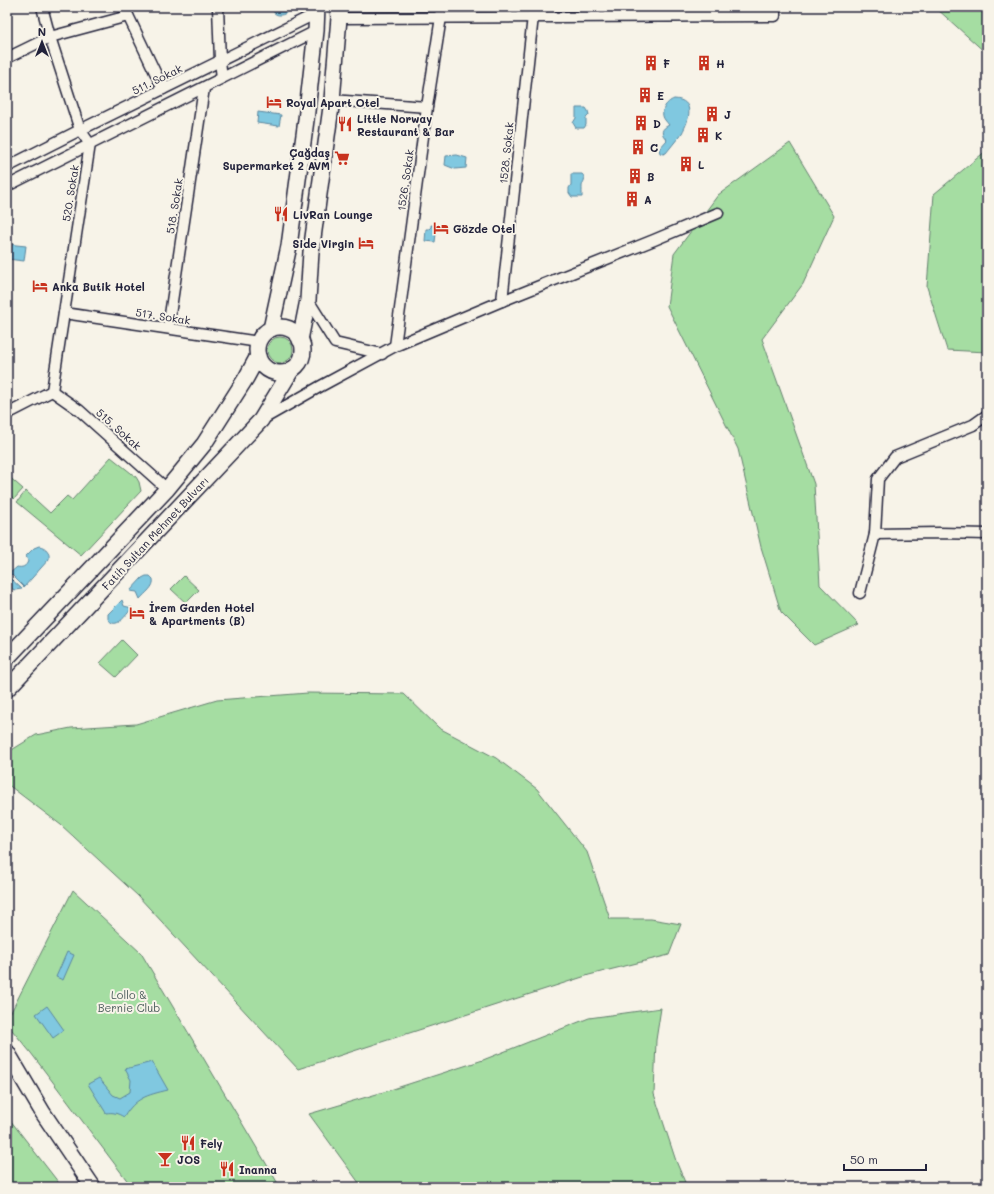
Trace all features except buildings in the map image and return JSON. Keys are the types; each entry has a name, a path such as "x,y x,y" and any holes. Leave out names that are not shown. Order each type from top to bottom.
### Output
{"main road":[{"path":"300,340 291,330 284,328 271,329 289,246 306,120 317,10"},
{"name":"Fatih Sultan Mehmet Bulvarı","path":"7,689 261,420 292,369 297,366 302,356 302,345 300,340 308,300 311,252 332,100 339,13"},
{"name":"Fatih Sultan Mehmet Bulvarı","path":"7,658 167,489 204,444 246,378 266,333 271,329"},
{"path":"258,349 261,363 266,368 279,373 292,369"},
{"path":"7,1052 43,1113 93,1187"},
{"path":"7,1068 43,1113"}],"street":[{"path":"42,7 50,37 80,130 90,144"},
{"path":"218,7 222,78"},
{"name":"1528. Sokak","path":"502,301 534,7"},
{"name":"511. Sokak","path":"7,167 220,61 317,10"},
{"path":"7,58 50,37 126,12 163,89"},
{"path":"339,13 441,12 533,18 775,12"},
{"name":"1526. Sokak","path":"395,346 441,12"},
{"path":"7,186 316,31"},
{"name":"518. Sokak","path":"168,328 204,88"},
{"path":"332,100 427,107"},
{"name":"520. Sokak","path":"52,391 90,144"},
{"path":"261,420 395,346 718,213"},
{"path":"308,300 335,343 382,354"},
{"name":"517. Sokak","path":"64,313 168,328 258,349"},
{"path":"7,414 52,391"},
{"name":"515. Sokak","path":"52,391 79,410 167,489"},
{"path":"860,593 874,534 878,479 895,457 973,425 987,415"},
{"path":"874,534 939,532 987,534"}],"green space":[{"path":"881,7 987,7 987,54 936,8"},
{"path":"790,143 834,216 803,284 762,339 814,484 820,585 859,625 814,645 781,612 761,547 738,449 667,306 674,254 718,195"},
{"path":"987,150 987,352 947,350 927,287 934,194"},
{"path":"280,337 289,341 293,350 289,359 280,363 271,359 267,350 271,341"},
{"path":"111,457 136,477 141,491 81,555 17,502 26,491 50,513 67,496 72,500"},
{"path":"7,475 23,489 14,499 7,492"},
{"path":"184,576 199,590 186,603 171,589"},
{"path":"122,640 137,655 116,677 100,663"},
{"path":"308,693 404,694 439,728 496,758 537,789 587,852 610,919 651,919 681,924 669,955 589,975 298,1069 138,896 61,825 7,784 7,756 10,751 36,735 71,728 136,724 217,700"},
{"name":"Lollo & Bernie Club","path":"73,890 141,953 280,1187 132,1187 31,1053 7,1024 7,1020"},
{"path":"661,1008 656,1040 654,1094 676,1161 687,1187 362,1187 309,1114 483,1060 589,1018"},
{"path":"7,1116 62,1187 7,1187"}],"water":[{"path":"288,7 286,13 277,15 273,11 274,8"},
{"path":"674,99 681,100 686,103 689,112 687,122 682,133 666,153 663,154 660,153 659,149 667,140 662,131 669,125 663,117 663,111 666,105"},
{"path":"576,108 586,108 588,111 589,115 586,118 586,125 584,128 576,128 573,123 576,118"},
{"path":"258,112 281,115 279,126 257,123"},
{"path":"457,155 467,158 466,168 455,169 445,165 446,156"},
{"path":"571,174 582,174 584,177 582,197 572,197 569,193"},
{"path":"431,225 437,226 435,242 425,241 426,229 429,229"},
{"path":"7,244 26,246 24,261 7,259"},
{"path":"39,546 44,547 47,550 49,559 24,587 10,573 17,567 25,566 28,561 26,556 34,548"},
{"path":"8,576 22,589 15,590 11,588 7,583"},
{"path":"150,576 153,579 153,585 140,599 137,592 130,591 142,578"},
{"path":"122,600 124,606 132,608 118,623 111,622 108,619 108,614"},
{"path":"67,952 74,955 63,980 56,977"},
{"path":"47,1006 64,1030 53,1038 36,1014"},
{"path":"152,1062 168,1090 137,1101 124,1117 115,1113 106,1113 88,1084 99,1078 113,1095 120,1098 130,1092 131,1080 125,1069"}],"place":[{"name":"F","path":"651,63"},
{"name":"H","path":"704,63"},
{"name":"E","path":"645,95"},
{"name":"Royal Apart Otel","path":"274,102"},
{"name":"J","path":"712,114"},
{"name":"D","path":"641,123"},
{"name":"Little Norway Restaurant & Bar","path":"345,124"},
{"name":"K","path":"703,135"},
{"name":"C","path":"638,147"},
{"name":"Çağdaş Supermarket 2 AVM","path":"342,158"},
{"name":"L","path":"686,164"},
{"name":"B","path":"635,176"},
{"name":"A","path":"632,199"},
{"name":"LivRan Lounge","path":"281,214"},
{"name":"Gözde Otel","path":"441,228"},
{"name":"Side Virgin","path":"366,243"},
{"name":"Anka Butik Hotel","path":"40,286"},
{"name":"İrem Garden Hotel & Apartments (B)","path":"137,613"},
{"name":"Fely","path":"188,1143"},
{"name":"JOS","path":"165,1159"},
{"name":"Inanna","path":"227,1169"}]}
